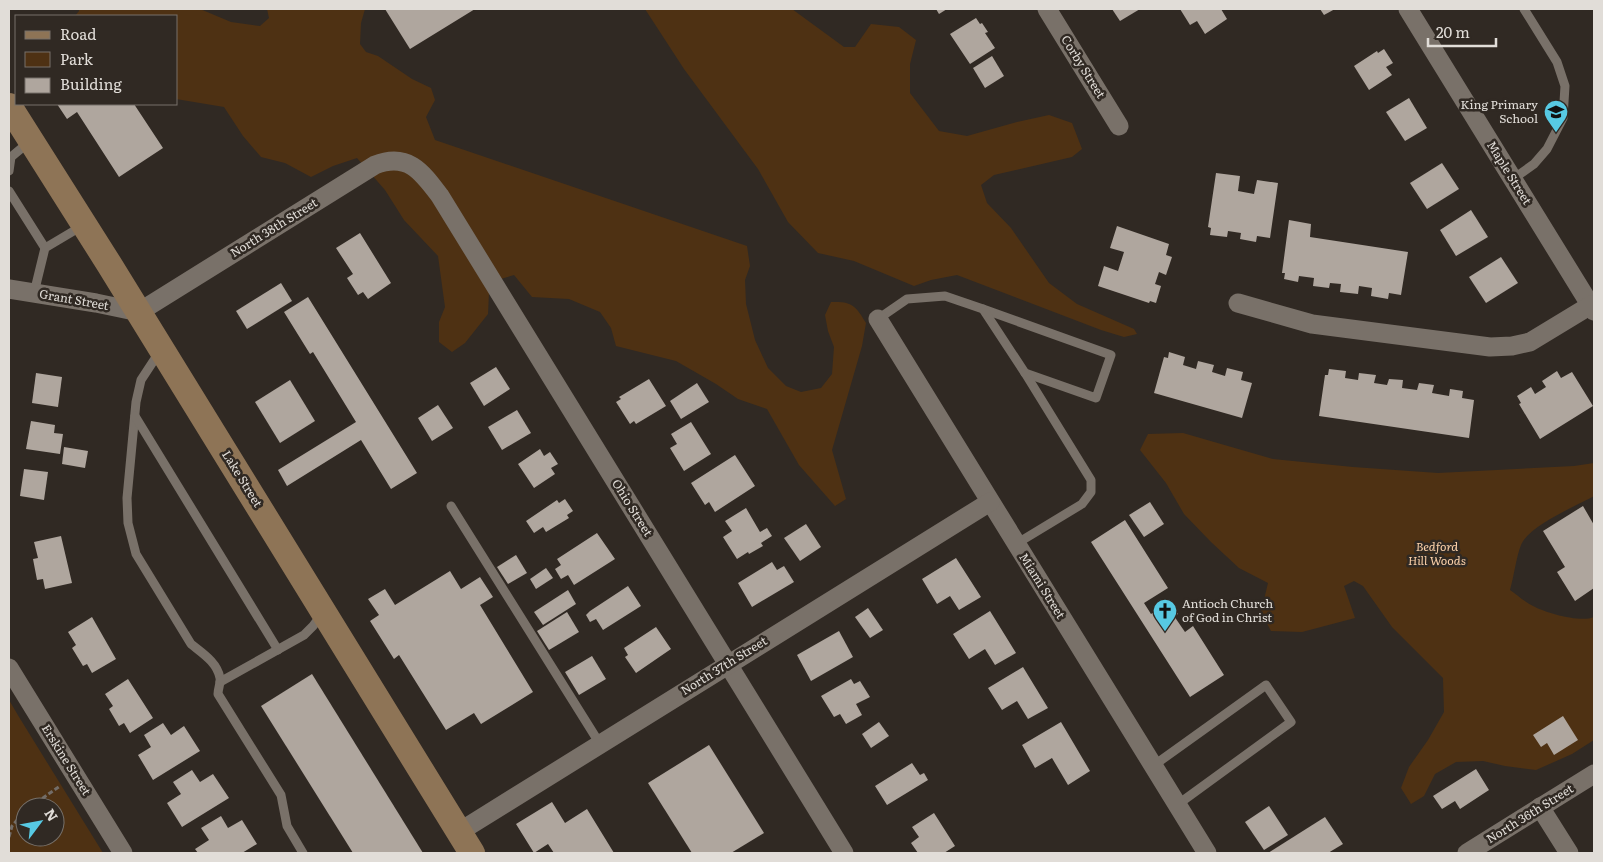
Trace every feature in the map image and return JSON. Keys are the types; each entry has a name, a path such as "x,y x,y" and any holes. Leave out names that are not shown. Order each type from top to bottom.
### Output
{"main road":[{"name":"Lake Street","path":"9,106 162,349 466,842"}],"street":[{"name":"Corby Street","path":"1047,9 1120,126"},
{"name":"Maple Street","path":"1408,9 1592,308"},
{"name":"North 38th Street","path":"139,312 374,165 387,160 400,160 414,166"},
{"name":"Ohio Street","path":"414,166 424,175 440,196 844,853"},
{"name":"Grant Street","path":"9,289 139,312"},
{"path":"1238,303 1312,324 1490,347 1512,346 1530,342 1592,308"},
{"name":"Miami Street","path":"878,318 1207,853"},
{"name":"North 37th Street","path":"466,842 600,744 990,502"},
{"name":"Erskine Street","path":"9,668 123,853"},
{"name":"North 36th Street","path":"1467,853 1594,774"},
{"path":"1540,808 1569,853"}],"lane":[{"path":"1513,179 1534,164 1548,149 1564,118 1565,86 1557,62 1524,9"},
{"path":"9,171 11,157 30,141"},
{"path":"9,191 45,248"},
{"path":"34,293 45,248 84,224"},
{"path":"878,318 907,299 945,296 1111,356 1096,398 1025,373"},
{"path":"983,309 1091,480 1091,492 1082,504 1016,544"},
{"path":"162,349 141,380 135,416 128,498 128,523 136,554 191,644 204,653 216,668 220,676 218,694 281,795 287,826 304,853"},
{"path":"135,416 278,650"},
{"path":"451,506 600,744"},
{"path":"220,682 304,635 323,612"},
{"path":"1153,766 1266,686 1291,722 1177,805"}],"path":[{"path":"44,797 63,784"},
{"path":"9,837 11,827"}],"green space":[{"path":"79,9 200,9 231,22 260,26 269,18 267,9 365,9 361,23 360,44 366,52 378,56 412,79 431,88 435,100 426,117 435,140 747,246 750,266 745,280 746,304 755,340 768,368 786,386 801,392 821,388 832,374 834,347 825,315 831,302 844,302 853,306 866,323 862,346 832,450 846,499 835,506 799,465 767,409 738,399 676,361 616,346 611,328 600,312 569,299 532,297 514,275 501,279 489,293 488,314 465,343 452,352 439,342 439,322 445,307 438,256 404,220 385,190 357,158 333,166 311,177 285,163 261,157 243,136 224,107 178,99 178,15 76,15"},
{"path":"645,9 792,9 844,47 855,47 871,24 899,27 916,40 910,64 910,93 939,131 967,136 1049,115 1072,123 1082,149 1072,157 994,175 981,185 987,203 1011,228 1049,283 1077,304 1134,329 1137,334 1124,337 1101,330 957,275 931,280 914,286 854,261 818,253 788,222 758,169 684,69"},
{"name":"Bedford Hill Woods","path":"1183,433 1273,459 1353,467 1438,473 1574,466 1594,463 1594,496 1542,524 1525,538 1519,550 1510,590 1530,604 1546,612 1581,619 1594,617 1594,740 1572,754 1536,770 1483,761 1456,762 1435,774 1424,796 1411,804 1401,788 1409,767 1428,740 1444,712 1443,678 1392,627 1363,586 1354,581 1344,586 1355,618 1302,632 1271,631 1261,612 1268,583 1239,568 1184,514 1166,483 1140,450 1148,434"},
{"path":"9,700 19,717 103,853 9,853"}],"building":[{"path":"385,9 475,9 410,49"},
{"path":"936,9 947,9 939,14"},
{"path":"1112,9 1140,9 1120,21"},
{"path":"1180,9 1221,9 1227,19 1205,34 1197,21 1190,25"},
{"path":"1320,9 1335,9 1324,15"},
{"path":"976,18 988,32 985,33 995,48 970,64 950,34"},
{"path":"1384,49 1393,63 1386,67 1392,75 1369,90 1354,66 1377,51 1378,53"},
{"path":"992,56 1004,76 985,88 973,68"},
{"path":"1409,98 1427,128 1405,141 1386,112"},
{"path":"58,105 135,105 163,148 119,177 77,112 67,119"},
{"path":"1442,163 1459,189 1427,209 1410,183"},
{"path":"1216,173 1240,176 1238,191 1254,194 1257,180 1278,183 1270,238 1257,236 1256,242 1240,239 1241,233 1228,231 1227,237 1210,235 1211,228 1208,227"},
{"path":"1471,210 1488,237 1456,256 1440,230"},
{"path":"1289,220 1311,224 1310,237 1408,252 1401,295 1389,293 1388,299 1371,296 1372,288 1359,286 1358,294 1340,292 1341,284 1330,283 1329,288 1313,286 1314,278 1299,276 1298,282 1284,279 1285,273 1282,273"},
{"path":"1117,226 1169,244 1166,255 1172,257 1166,275 1159,272 1155,284 1161,286 1156,303 1150,301 1149,303 1098,286 1104,266 1118,271 1124,252 1110,248"},
{"path":"360,233 391,283 368,299 363,292 358,295 347,278 353,274 336,248"},
{"path":"1501,257 1518,283 1486,303 1469,277"},
{"path":"281,283 292,301 247,329 236,311"},
{"path":"308,297 417,473 391,489 361,440 287,486 278,470 356,422 313,352 310,354 284,312"},
{"path":"1169,352 1185,357 1183,365 1196,369 1198,361 1214,365 1212,372 1225,376 1227,368 1243,372 1241,380 1252,383 1242,418 1154,393 1164,357 1168,358"},
{"path":"496,367 510,389 484,406 470,383"},
{"path":"1329,369 1346,371 1345,378 1358,380 1359,373 1376,375 1374,383 1387,385 1389,379 1403,380 1402,388 1417,390 1419,383 1434,385 1432,393 1449,396 1450,389 1463,391 1462,398 1474,400 1469,438 1319,416 1325,375 1328,375"},
{"path":"1557,371 1561,378 1572,372 1593,406 1540,439 1519,404 1521,403 1517,396 1531,387 1535,394 1546,387 1542,381"},
{"path":"36,373 62,377 58,407 32,403"},
{"path":"649,379 666,406 636,424 634,421 630,424 616,402 621,399 619,397"},
{"path":"290,380 315,421 280,443 255,402"},
{"path":"697,383 709,402 681,419 670,401"},
{"path":"438,405 453,428 432,441 418,418"},
{"path":"517,410 531,433 502,450 488,427"},
{"path":"31,421 55,425 54,433 63,434 60,454 26,449"},
{"path":"691,422 711,454 684,471 670,448 677,444 671,434"},
{"path":"64,447 88,451 85,468 62,464"},
{"path":"540,449 544,456 550,452 558,464 551,468 555,474 534,488 518,464"},
{"path":"735,455 755,486 715,512 709,502 705,505 691,483"},
{"path":"24,469 48,472 44,500 20,496"},
{"path":"565,499 573,511 567,515 569,518 546,532 543,527 534,533 526,521 557,500 559,503"},
{"path":"1150,502 1164,524 1144,537 1129,515"},
{"path":"1583,506 1594,525 1594,588 1575,601 1557,572 1565,567 1543,531"},
{"path":"746,508 760,532 767,528 772,536 761,543 763,546 737,559 723,537 732,531 725,521"},
{"path":"1125,520 1168,588 1144,603 1151,614 1167,604 1170,609 1173,607 1178,614 1174,616 1185,632 1193,626 1224,675 1190,697 1091,542"},
{"path":"806,524 821,547 800,561 784,538"},
{"path":"597,533 615,559 574,585 568,575 561,579 555,569 561,565 557,559"},
{"path":"61,536 72,583 45,589 43,579 37,580 33,559 38,558 34,542"},
{"path":"516,555 527,573 508,584 497,567"},
{"path":"956,558 981,597 959,610 950,596 937,604 922,579"},
{"path":"772,562 777,570 784,566 794,582 752,607 738,583"},
{"path":"546,568 553,578 536,589 530,579"},
{"path":"450,571 461,589 480,577 493,597 480,605 533,692 481,724 474,713 446,730 399,655 394,659 370,621 379,615 368,599 385,589 395,605"},
{"path":"628,586 641,606 603,630 596,619 590,622 586,615 590,611"},
{"path":"568,590 576,604 543,625 534,612"},
{"path":"868,608 883,630 870,638 855,617"},
{"path":"990,611 1016,653 995,665 985,649 969,659 953,634"},
{"path":"567,612 579,632 549,650 537,631"},
{"path":"92,617 116,659 92,673 87,664 83,666 72,648 76,645 68,632"},
{"path":"656,627 671,649 636,673 625,657 628,655 624,648"},
{"path":"839,631 853,657 811,681 797,655"},
{"path":"592,656 606,679 579,695 565,672"},
{"path":"1023,667 1048,708 1028,719 1017,701 1002,710 988,688"},
{"path":"312,674 423,853 353,853 261,706"},
{"path":"128,679 153,718 130,733 124,723 119,726 109,709 113,706 105,694"},
{"path":"851,679 854,684 860,681 870,697 856,704 862,715 846,724 840,714 834,717 821,696"},
{"path":"1563,716 1578,740 1554,755 1547,743 1541,747 1533,735"},
{"path":"879,722 889,736 871,748 862,734"},
{"path":"1061,722 1090,771 1068,785 1052,758 1035,768 1022,745"},
{"path":"163,723 171,735 184,726 200,751 153,780 138,755 151,747 144,735"},
{"path":"709,745 764,833 731,853 692,853 648,783"},
{"path":"912,763 920,775 924,773 928,780 887,805 875,786"},
{"path":"1476,769 1489,790 1460,809 1455,801 1442,809 1433,796"},
{"path":"192,770 200,782 213,774 229,798 182,827 167,803 181,794 173,782"},
{"path":"552,802 565,823 587,809 614,853 554,853 548,844 534,853 516,824"},
{"path":"1269,806 1288,835 1264,850 1245,822"},
{"path":"934,813 955,846 944,853 918,853 911,843 919,837 912,827"},
{"path":"221,816 228,828 242,820 257,844 242,853 198,853 195,849 209,840 201,828"},
{"path":"1325,817 1343,844 1328,853 1268,853"}],"place":[{"name":"King Primary School","path":"1556,133"},
{"name":"Antioch Church of God in Christ","path":"1165,632"}]}
